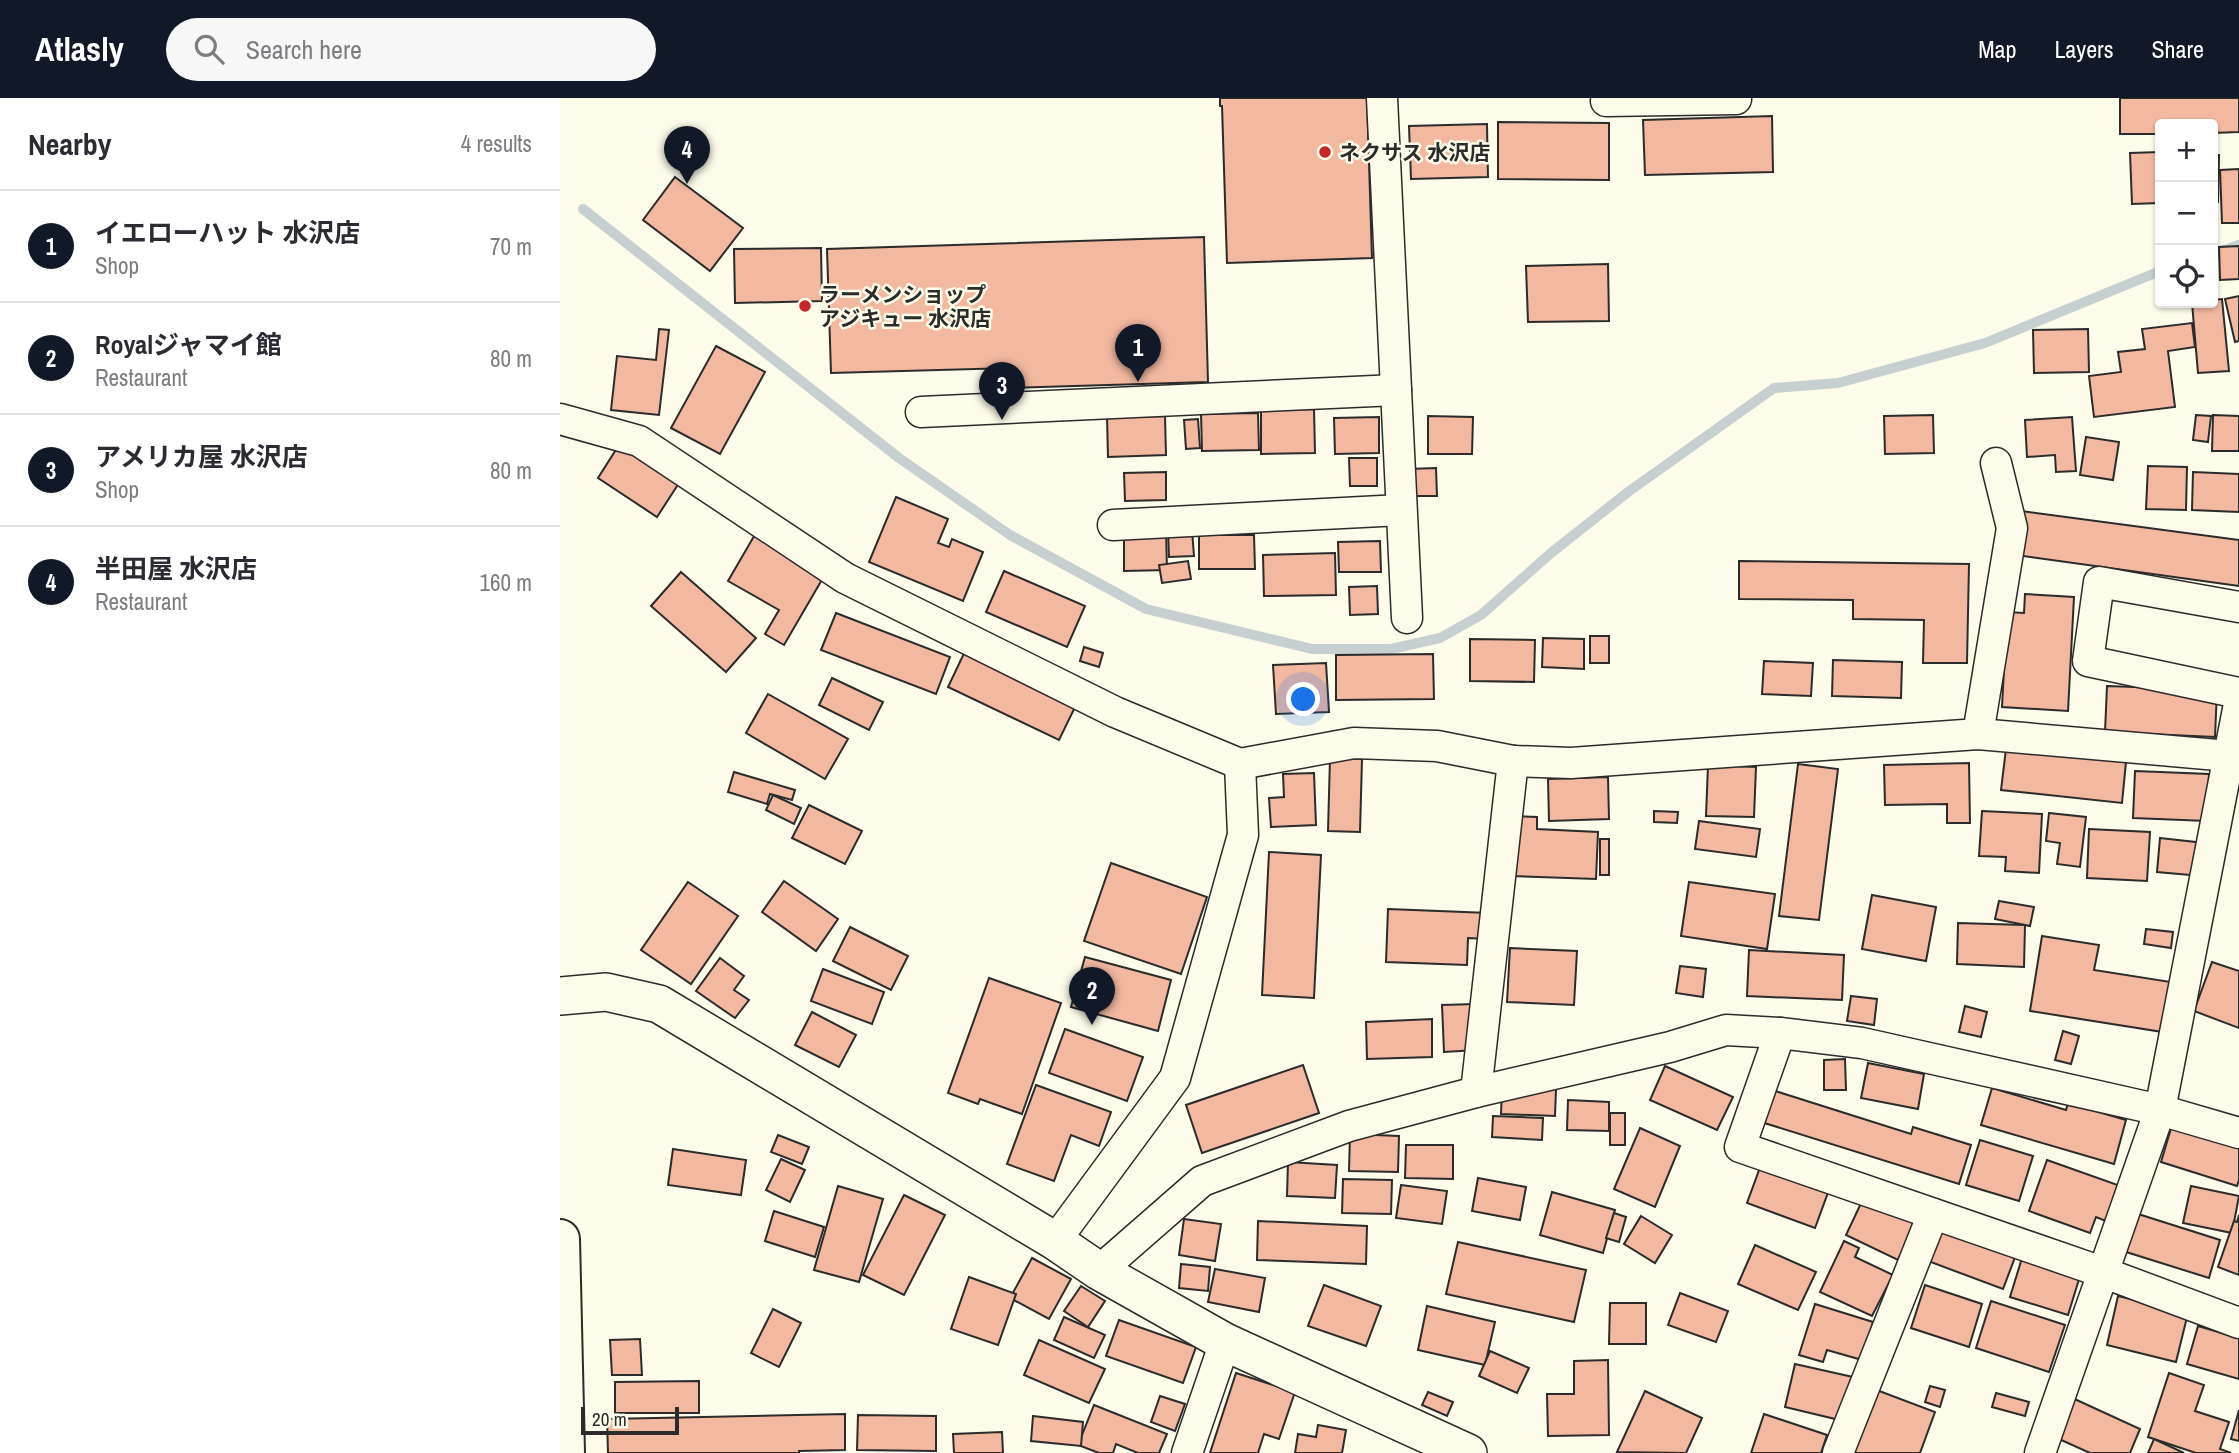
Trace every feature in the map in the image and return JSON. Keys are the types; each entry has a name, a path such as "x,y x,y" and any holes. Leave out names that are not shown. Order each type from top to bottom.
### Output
{"highway":[{"path":"560,1239 565,1453"}],"street":[{"path":"1382,98 1406,618"},
{"path":"1606,101 1736,99"},
{"path":"921,412 1395,390"},
{"path":"560,419 639,441 845,578 1115,712 1240,764 1354,743 1437,746 1513,761 1571,763 1978,734 2234,758"},
{"path":"1978,734 2012,528 1996,463"},
{"path":"1113,525 1401,510"},
{"path":"2239,607 2099,582 2088,661 2239,693"},
{"path":"2040,1453 2160,1110 2234,758 2239,704"},
{"path":"1476,1092 1513,761"},
{"path":"1055,1241 1175,1078 1243,835 1240,764"},
{"path":"560,996 606,992 659,1004 1055,1241 1099,1271 1225,1342 1468,1453"},
{"path":"1099,1271 1202,1181 1349,1126 1476,1092 1670,1047 1726,1030 1780,1033 1862,1043 2160,1110 2239,1133"},
{"path":"1780,1033 1740,1147 2102,1272 2239,1323"},
{"path":"1838,1453 1933,1214"},
{"path":"1187,1453 1225,1342"}],"building":[{"path":"1220,98 1367,98 1372,258 1227,263"},
{"path":"2120,98 2239,98 2239,132 2218,133 2218,119 2155,119 2155,134 2120,134"},
{"path":"1772,116 1773,172 1645,175 1643,120"},
{"path":"1498,122 1609,123 1609,180 1498,179"},
{"path":"1487,124 1488,177 1411,179 1409,126"},
{"path":"2155,152 2155,203 2132,204 2130,153"},
{"path":"2239,169 2239,223 2222,223 2220,170"},
{"path":"675,177 743,228 710,271 643,220"},
{"path":"1204,237 1208,382 1011,388 1011,368 831,373 827,249"},
{"path":"2239,246 2239,279 2220,280 2219,247"},
{"path":"821,248 822,301 735,303 734,249"},
{"path":"1608,264 1609,321 1528,322 1526,266"},
{"path":"2239,296 2239,341 2235,342 2225,299"},
{"path":"2218,299 2222,299 2229,371 2198,373 2192,308 2218,308"},
{"path":"2192,323 2195,347 2168,351 2175,407 2094,417 2089,376 2121,372 2118,352 2145,349 2142,329"},
{"path":"659,329 669,330 659,415 611,410 617,356 656,360"},
{"path":"2088,329 2089,372 2034,373 2033,330"},
{"path":"716,346 765,372 720,454 671,428"},
{"path":"1314,409 1315,453 1261,454 1261,410"},
{"path":"1258,413 1259,450 1202,451 1201,414"},
{"path":"1933,415 1934,453 1885,454 1884,416"},
{"path":"2196,415 2211,416 2208,442 2193,440"},
{"path":"2213,415 2239,416 2239,451 2212,451"},
{"path":"1165,416 1166,455 1108,457 1107,417"},
{"path":"1428,416 1473,417 1472,454 1428,454"},
{"path":"1379,417 1379,453 1335,454 1334,418"},
{"path":"2072,417 2076,471 2056,472 2055,455 2027,457 2025,420"},
{"path":"1198,419 1200,448 1186,449 1184,420"},
{"path":"2086,437 2119,442 2113,480 2080,475"},
{"path":"619,445 679,483 657,517 598,478"},
{"path":"1349,458 1377,458 1377,486 1350,486"},
{"path":"2148,466 2187,467 2186,510 2146,509"},
{"path":"1436,468 1437,496 1410,496 1409,469"},
{"path":"1166,472 1166,500 1125,501 1124,473"},
{"path":"2193,472 2239,474 2239,512 2192,510"},
{"path":"896,497 948,519 938,543 949,547 952,539 983,552 963,601 869,562"},
{"path":"2014,510 2239,540 2239,586 2008,554"},
{"path":"1166,529 1167,570 1124,571 1124,531"},
{"path":"1192,530 1194,556 1169,557 1168,531"},
{"path":"757,531 827,571 784,645 765,634 779,610 728,581"},
{"path":"1199,535 1254,535 1255,569 1199,569"},
{"path":"1380,541 1381,572 1339,572 1338,542"},
{"path":"1335,553 1336,595 1264,596 1263,555"},
{"path":"1188,561 1191,579 1162,583 1159,565"},
{"path":"1739,561 1969,564 1967,663 1923,663 1924,620 1853,619 1853,600 1739,599"},
{"path":"1004,571 1085,606 1067,647 986,612"},
{"path":"681,572 756,638 726,672 651,606"},
{"path":"1377,586 1378,614 1350,615 1349,587"},
{"path":"2025,594 2074,597 2068,711 2002,707 2007,612 2024,613"},
{"path":"836,613 950,657 936,694 821,650"},
{"path":"1590,636 1609,636 1609,663 1590,663"},
{"path":"1543,638 1584,639 1584,669 1542,667"},
{"path":"1470,639 1535,640 1534,682 1470,681"},
{"path":"967,647 1078,701 1059,740 948,687"},
{"path":"1084,647 1103,653 1099,667 1080,661"},
{"path":"1433,654 1434,699 1336,700 1336,655"},
{"path":"1833,660 1902,662 1901,698 1832,696"},
{"path":"1764,661 1813,663 1811,696 1762,694"},
{"path":"1326,663 1329,712 1276,714 1273,665"},
{"path":"832,678 883,702 869,730 819,705"},
{"path":"2107,686 2217,690 2215,737 2105,732"},
{"path":"768,694 848,739 825,779 746,733"},
{"path":"2006,749 2126,762 2122,803 2001,790"},
{"path":"1330,758 1362,759 1360,832 1328,831"},
{"path":"1969,763 1970,823 1947,823 1947,804 1885,805 1884,765"},
{"path":"1798,764 1838,769 1819,920 1779,916"},
{"path":"1708,765 1756,767 1754,817 1706,816"},
{"path":"2135,771 2209,774 2207,821 2133,818"},
{"path":"734,772 795,790 792,800 770,794 767,804 728,792"},
{"path":"1314,773 1316,825 1271,827 1269,798 1284,797 1283,774"},
{"path":"1608,777 1609,819 1549,821 1548,779"},
{"path":"773,795 801,808 794,824 766,810"},
{"path":"809,805 862,831 845,864 792,838"},
{"path":"1654,811 1678,812 1677,823 1654,822"},
{"path":"1982,811 2042,814 2039,873 2005,871 2006,857 1979,856"},
{"path":"2049,813 2086,817 2080,867 2057,864 2060,843 2046,841"},
{"path":"1514,816 1537,817 1537,829 1598,832 1596,879 1512,876"},
{"path":"1699,821 1760,829 1756,857 1695,849"},
{"path":"2089,829 2150,832 2147,881 2087,878"},
{"path":"2160,838 2204,843 2201,876 2157,872"},
{"path":"1600,839 1609,839 1609,875 1600,875"},
{"path":"1269,852 1321,855 1314,998 1262,995"},
{"path":"1111,863 1207,897 1181,974 1084,941"},
{"path":"784,881 838,919 816,951 762,912"},
{"path":"688,882 738,916 691,984 641,950"},
{"path":"1689,882 1775,894 1767,949 1681,936"},
{"path":"1872,895 1936,907 1926,961 1862,949"},
{"path":"1999,901 2034,907 2030,926 1995,919"},
{"path":"1388,909 1489,913 1488,939 1468,938 1467,965 1386,962"},
{"path":"1958,923 2025,925 2024,967 1957,964"},
{"path":"850,927 908,956 891,990 833,961"},
{"path":"2146,929 2173,932 2171,948 2144,944"},
{"path":"2042,936 2099,945 2094,970 2177,983 2169,1033 2030,1011"},
{"path":"1510,948 1577,951 1574,1005 1507,1002"},
{"path":"1749,950 1844,955 1842,1000 1747,996"},
{"path":"1085,957 1171,980 1158,1031 1071,1007"},
{"path":"720,958 744,976 734,990 749,1000 735,1018 696,991"},
{"path":"2212,962 2239,971 2239,1028 2194,1011"},
{"path":"1680,966 1706,969 1703,997 1676,993"},
{"path":"823,969 884,992 872,1024 811,1001"},
{"path":"989,978 1061,1003 1022,1114 980,1099 978,1104 948,1093"},
{"path":"1851,996 1877,999 1874,1025 1847,1021"},
{"path":"1475,1004 1477,1050 1444,1052 1442,1005"},
{"path":"1965,1006 1987,1012 1981,1037 1959,1032"},
{"path":"812,1012 856,1035 839,1067 795,1045"},
{"path":"1432,1019 1432,1057 1367,1059 1366,1022"},
{"path":"1065,1029 1143,1057 1127,1101 1049,1073"},
{"path":"2063,1031 2079,1036 2071,1064 2055,1060"},
{"path":"1845,1059 1846,1090 1824,1090 1824,1060"},
{"path":"1868,1063 1924,1074 1918,1109 1861,1098"},
{"path":"1303,1065 1319,1113 1202,1153 1186,1105"},
{"path":"1665,1066 1733,1097 1717,1130 1650,1100"},
{"path":"1036,1085 1111,1112 1099,1146 1071,1135 1054,1181 1007,1164"},
{"path":"1502,1087 1556,1089 1555,1116 1501,1114"},
{"path":"1992,1088 2066,1110 2068,1103 2126,1120 2114,1164 1981,1125"},
{"path":"1769,1089 1911,1134 1913,1127 1971,1145 1959,1184 1758,1121"},
{"path":"1568,1100 1609,1102 1609,1131 1567,1130"},
{"path":"1610,1113 1625,1113 1625,1145 1610,1145"},
{"path":"1493,1116 1543,1118 1542,1140 1492,1137"},
{"path":"2172,1125 2239,1146 2237,1186 2161,1162"},
{"path":"1640,1128 1680,1146 1655,1207 1614,1189"},
{"path":"1350,1134 1399,1136 1398,1172 1349,1171"},
{"path":"778,1135 809,1147 802,1164 771,1152"},
{"path":"1980,1140 2033,1156 2019,1201 1966,1185"},
{"path":"1406,1145 1453,1145 1453,1179 1405,1178"},
{"path":"673,1149 746,1160 741,1195 668,1185"},
{"path":"781,1159 805,1170 790,1202 766,1190"},
{"path":"2047,1160 2129,1189 2116,1225 2096,1217 2090,1233 2029,1211"},
{"path":"1288,1162 1337,1165 1335,1198 1287,1196"},
{"path":"1762,1162 1830,1187 1815,1228 1747,1203"},
{"path":"1478,1178 1526,1187 1520,1220 1472,1211"},
{"path":"1343,1179 1392,1180 1391,1214 1342,1213"},
{"path":"1401,1185 1447,1191 1442,1224 1396,1218"},
{"path":"838,1186 883,1199 859,1282 814,1270"},
{"path":"2191,1186 2239,1196 2232,1233 2183,1223"},
{"path":"1552,1192 1615,1210 1603,1253 1540,1235"},
{"path":"904,1195 945,1215 904,1295 863,1275"},
{"path":"1863,1199 1915,1223 1898,1260 1846,1235"},
{"path":"774,1211 824,1227 815,1257 765,1241"},
{"path":"1614,1213 1626,1217 1619,1242 1606,1238"},
{"path":"2135,1213 2220,1240 2209,1278 2123,1251"},
{"path":"2239,1215 2239,1275 2218,1267 2234,1221 2237,1222"},
{"path":"1641,1216 1672,1235 1655,1263 1624,1244"},
{"path":"1184,1219 1221,1224 1215,1261 1179,1255"},
{"path":"1258,1221 1367,1226 1366,1264 1257,1260"},
{"path":"1943,1223 2017,1252 2003,1289 1928,1261"},
{"path":"1844,1241 1859,1248 1855,1257 1893,1275 1872,1316 1820,1292"},
{"path":"1458,1242 1586,1270 1574,1322 1446,1294"},
{"path":"1755,1245 1816,1272 1798,1310 1738,1284"},
{"path":"1032,1258 1071,1279 1049,1319 1010,1298"},
{"path":"2022,1258 2080,1276 2068,1315 2010,1297"},
{"path":"1181,1264 1210,1267 1208,1291 1179,1288"},
{"path":"1215,1269 1265,1278 1259,1312 1208,1302"},
{"path":"969,1277 1016,1294 998,1345 951,1329"},
{"path":"1324,1285 1381,1306 1366,1346 1308,1326"},
{"path":"1925,1285 1982,1304 1969,1347 1911,1328"},
{"path":"1081,1286 1105,1301 1088,1327 1064,1311"},
{"path":"1680,1293 1728,1311 1716,1342 1668,1325"},
{"path":"2118,1296 2188,1313 2176,1362 2107,1345"},
{"path":"1991,1301 2065,1325 2049,1372 1976,1348"},
{"path":"1610,1303 1646,1303 1646,1344 1609,1344"},
{"path":"1815,1304 1873,1322 1862,1360 1827,1350 1823,1362 1799,1355"},
{"path":"1427,1306 1495,1322 1485,1365 1418,1350"},
{"path":"773,1309 801,1323 779,1367 751,1353"},
{"path":"1064,1317 1105,1335 1094,1358 1054,1340"},
{"path":"1119,1320 1196,1347 1183,1383 1106,1356"},
{"path":"2198,1326 2239,1338 2239,1379 2187,1364"},
{"path":"640,1339 642,1375 612,1375 610,1340"},
{"path":"1039,1340 1105,1369 1089,1403 1024,1375"},
{"path":"1490,1351 1529,1368 1517,1393 1479,1376"},
{"path":"1608,1360 1609,1435 1548,1436 1547,1394 1574,1394 1574,1361"},
{"path":"1795,1364 1862,1379 1852,1423 1785,1407"},
{"path":"1236,1373 1295,1392 1279,1439 1264,1434 1258,1453 1210,1453"},
{"path":"2169,1373 2204,1385 2195,1411 2229,1422 2220,1449 2231,1453 2196,1453 2148,1437"},
{"path":"699,1381 699,1413 615,1413 615,1382"},
{"path":"1930,1386 1945,1390 1940,1407 1925,1402"},
{"path":"1874,1389 1935,1412 1920,1453 1850,1453"},
{"path":"1645,1391 1702,1418 1686,1453 1617,1452"},
{"path":"1428,1392 1453,1402 1447,1416 1422,1405"},
{"path":"1996,1393 2029,1402 2025,1416 1992,1407"},
{"path":"1160,1396 1185,1404 1175,1431 1151,1422"},
{"path":"2068,1396 2140,1429 2130,1453 2090,1453 2050,1435"},
{"path":"1094,1405 1167,1434 1159,1453 1138,1453 1116,1444 1113,1453 1099,1453 1078,1445"},
{"path":"2239,1410 2239,1441 2231,1439"},
{"path":"845,1414 845,1450 799,1453 608,1453 607,1419"},
{"path":"1764,1414 1827,1435 1821,1453 1751,1453"},
{"path":"858,1415 936,1416 936,1451 857,1450"},
{"path":"1033,1416 1083,1422 1081,1446 1031,1441"},
{"path":"1318,1425 1346,1430 1342,1453 1295,1453 1298,1434 1316,1437"},
{"path":"1002,1432 1003,1453 954,1453 953,1434"},
{"path":"2154,1439 2184,1453 2148,1453"}],"waterway":[{"path":"583,209 899,458 1010,535 1146,609 1312,649 1391,649 1440,638 1481,615 1551,553 1628,492 1774,388 1838,383 1985,343 2155,273"},
{"path":"2218,252 2239,245"}],"place":[{"name":"ネクサス 水沢店","path":"1325,152"},
{"name":"半田屋 水沢店","path":"687,184"},
{"name":"ラーメンショップ アジキュー 水沢店","path":"805,306"},
{"name":"イエローハット 水沢店","path":"1138,382"},
{"name":"アメリカ屋 水沢店","path":"1002,420"},
{"name":"Royalジャマイ館","path":"1092,1025"}]}
